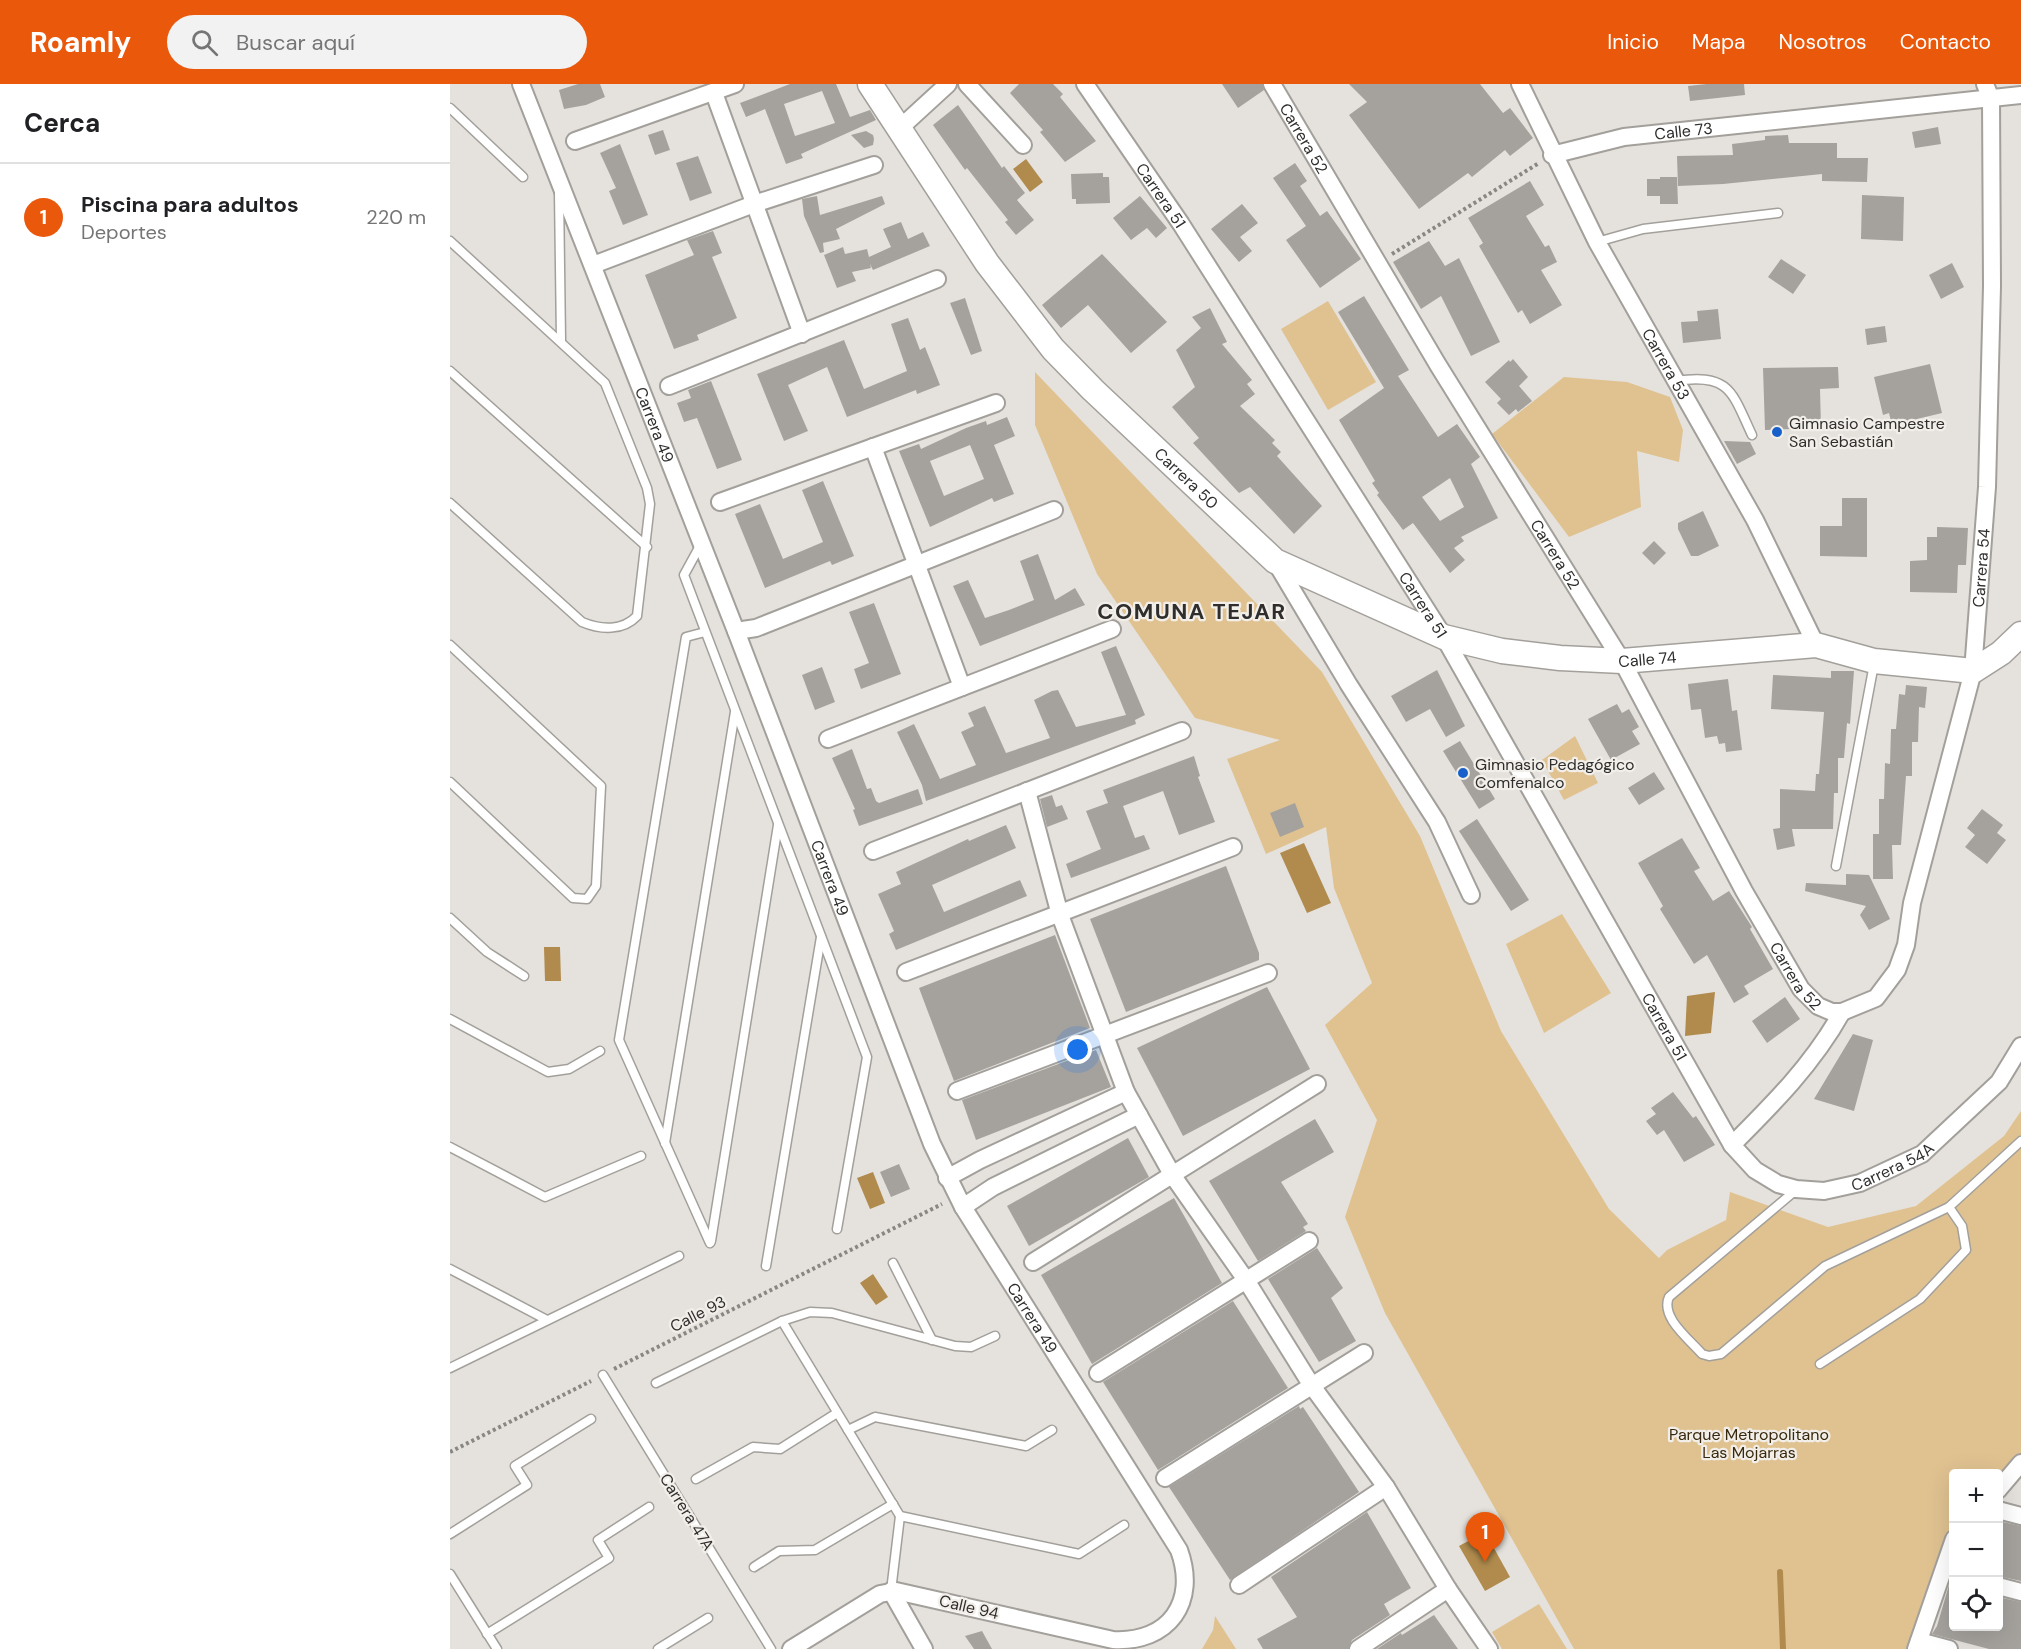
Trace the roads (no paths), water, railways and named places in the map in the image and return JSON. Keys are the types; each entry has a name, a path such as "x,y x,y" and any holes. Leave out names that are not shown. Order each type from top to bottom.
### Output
{"street":[{"name":"Carrera 49","path":"521,84 702,543 919,1112 947,1178 1179,1550 1186,1578 1183,1597 1178,1611 1160,1631"},
{"path":"575,141 735,84"},
{"name":"Carrera 50","path":"870,84 987,263 1053,349 1093,390 1275,561 1349,685 1437,822 1471,895"},
{"path":"900,128 948,84"},
{"path":"967,84 1023,145"},
{"name":"Carrera 51","path":"1085,84 1181,224 1444,637 1732,1145"},
{"name":"Carrera 52","path":"1272,84 1377,263 1622,661 1744,891 1801,989 1818,1006 1832,1012 1842,1012"},
{"name":"Carrera 53","path":"1520,84 1552,155 1597,242 1755,520 1816,645"},
{"name":"Calle 73","path":"1552,155 1624,137 1988,92 2021,95"},
{"name":"Carrera 54","path":"1842,1012 1876,998 1897,970 1906,945 1912,903 1973,671 1987,487 1992,286 1988,92"},
{"path":"714,93 802,334"},
{"path":"593,265 754,204 874,165"},
{"path":"669,386 937,279"},
{"path":"720,502 996,403"},
{"path":"873,447 962,687"},
{"path":"736,631 756,628 1054,510"},
{"name":"Calle 74","path":"1275,561 1444,637 1525,654 1622,661 1816,645 1874,661 1973,671"},
{"path":"828,739 1112,628"},
{"path":"1973,671 2001,653 2021,634"},
{"path":"873,851 1182,731"},
{"path":"1027,791 1060,915 1126,1092 1173,1176 1246,1280 1312,1386 1386,1487 1448,1589 1489,1649"},
{"path":"906,972 1233,847"},
{"path":"957,1091 1268,973"},
{"path":"1732,1145 1795,1082 1827,1040 1842,1012"},
{"name":"Carrera 54A","path":"1732,1145 1755,1170 1778,1184 1796,1189 1824,1191 1860,1183 1922,1154 1998,1082 2021,1046"},
{"path":"1033,1262 1317,1084"},
{"path":"947,1178 980,1160 1126,1092"},
{"path":"960,1202 1139,1115"},
{"path":"1098,1373 1309,1241"},
{"path":"1165,1478 1364,1353"},
{"path":"2003,1484 2021,1463"},
{"path":"1239,1585 1386,1487"},
{"path":"2003,1511 2021,1516"},
{"path":"1948,1572 1918,1645 1949,1649"},
{"path":"2003,1587 2021,1592"},
{"path":"1358,1649 1448,1589"},
{"path":"791,1649 880,1594 891,1591 924,1649"},
{"name":"Calle 94","path":"891,1591 1113,1640 1130,1641 1160,1631"}],"lane":[{"path":"450,108 523,177"},
{"path":"559,181 561,340"},
{"path":"1597,242 1643,229 1778,213"},
{"path":"450,241 599,375 609,390 647,488 650,504 647,547 637,616 630,623 620,627 591,626 582,622 450,502"},
{"path":"450,371 647,547"},
{"path":"1676,381 1711,380 1726,386 1752,435"},
{"path":"702,543 684,575 867,1057 837,1229"},
{"path":"705,632 686,637 619,1040 710,1243 778,824"},
{"path":"450,645 601,786 596,886 593,894 587,899 573,898 450,782"},
{"path":"1836,866 1874,661"},
{"path":"665,1143 736,712"},
{"path":"450,918 486,952 524,976"},
{"path":"766,1266 821,937"},
{"path":"450,1019 548,1072 569,1069 600,1051"},
{"path":"1796,1189 1669,1298 1666,1304 1667,1314 1702,1354 1710,1356 1721,1354 1824,1266 1949,1207 2021,1141"},
{"path":"450,1147 546,1197 640,1156"},
{"path":"1820,1364 1920,1299 1966,1250 1962,1226 1949,1207"},
{"path":"450,1368 679,1256"},
{"path":"892,1263 932,1340"},
{"path":"450,1269 548,1320"},
{"path":"656,1383 782,1321 810,1312 832,1313 955,1346 971,1347 995,1336"},
{"path":"782,1321 900,1516 891,1591"},
{"name":"Carrera 47A","path":"603,1375 771,1649"},
{"path":"696,1479 753,1447 780,1449 837,1413"},
{"path":"848,1430 874,1417 1026,1446 1052,1430"},
{"path":"450,1534 527,1485 515,1466 591,1419"},
{"path":"754,1567 779,1551 815,1550 893,1504"},
{"path":"488,1634 609,1558 598,1540 649,1508"},
{"path":"900,1516 1079,1554 1124,1525"},
{"path":"450,1574 497,1649"},
{"path":"658,1649 708,1618"}],"waterway":[{"path":"1780,1572 1783,1649"}],"place":[{"name":"Gimnasio Campestre San Sebastián","path":"1777,432"},
{"name":"Gimnasio Pedagógico Comfenalco","path":"1463,773"},
{"name":"Piscina para adultos","path":"1485,1562"}],"district":[{"name":"COMUNA TEJAR","path":"1192,611"}],"park label":[{"name":"Parque Metropolitano Las Mojarras","path":"1749,1443"}]}
